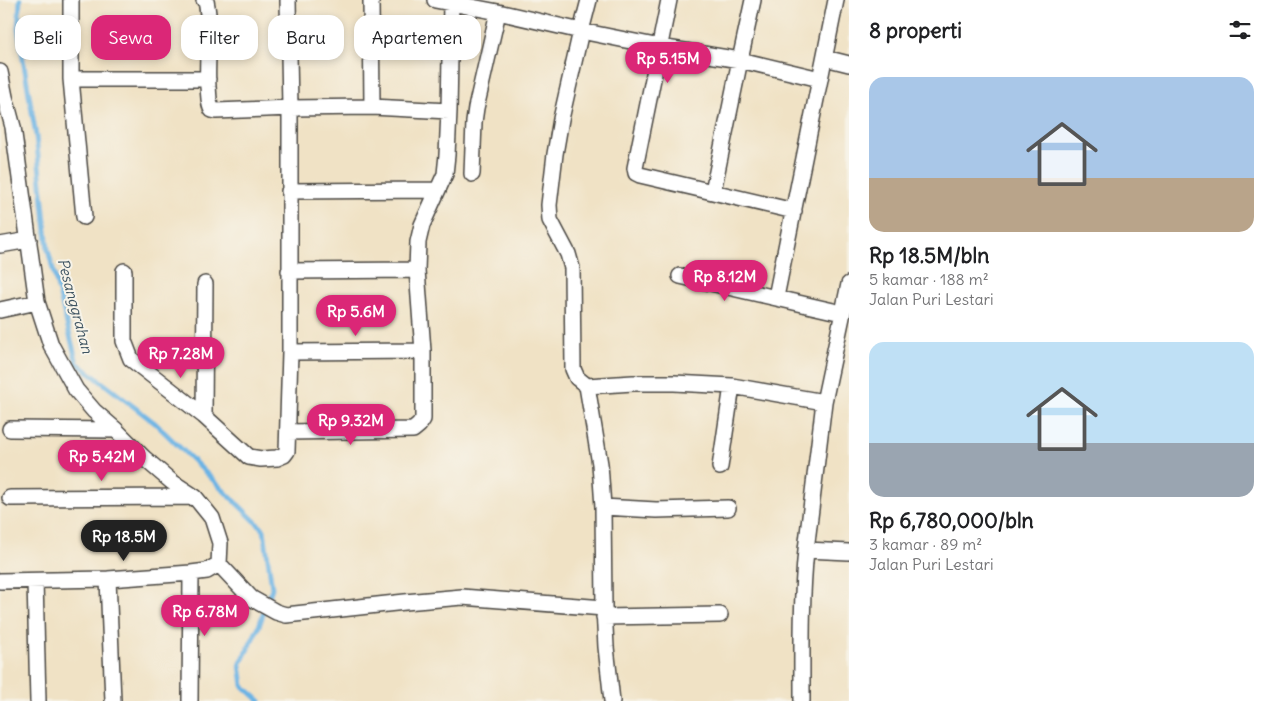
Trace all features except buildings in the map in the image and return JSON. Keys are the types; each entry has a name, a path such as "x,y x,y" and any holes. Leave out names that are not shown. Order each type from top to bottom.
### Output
{"street":[{"path":"71,0 71,79 84,217"},
{"path":"204,0 206,1 208,13 209,106 212,110 372,107 449,111"},
{"path":"124,271 124,341 130,359 204,416 249,456 261,459 277,458 284,455 287,451 290,352 288,0"},
{"path":"371,0 372,107"},
{"path":"435,0 660,47 740,60 820,79"},
{"path":"589,0 561,119 549,205 550,220 568,254 572,268 573,369 578,378 587,386 600,464 603,507 604,612 612,701"},
{"path":"669,0 635,168 636,173 794,211"},
{"path":"713,191 753,0"},
{"path":"776,297 836,0"},
{"path":"288,432 413,430 423,419 423,351 417,270 418,242 422,226 445,174 449,111 451,3"},
{"path":"472,174 476,108 498,12"},
{"path":"825,58 849,64"},
{"path":"0,72 2,98 13,128 37,302 51,345 76,390 94,411 172,482 195,497 212,518 220,543 219,564 251,598 276,612 286,615 462,597 604,612 720,615"},
{"path":"71,79 208,79"},
{"path":"289,191 437,190"},
{"path":"0,244 29,240"},
{"path":"289,271 417,270"},
{"path":"680,276 842,313"},
{"path":"204,416 205,284"},
{"path":"802,701 802,605 806,550 824,402 842,352 842,313 849,284"},
{"path":"0,310 37,302"},
{"path":"290,352 423,351"},
{"path":"587,386 633,382 732,386 824,402"},
{"path":"720,467 732,386"},
{"path":"10,429 116,430"},
{"path":"10,498 195,497"},
{"path":"603,507 656,510 728,508"},
{"path":"806,550 849,552"},
{"path":"0,581 108,579 191,573 207,571 219,564"},
{"path":"190,701 191,573"},
{"path":"108,579 113,701"},
{"path":"35,581 38,701"}],"waterway":[{"name":"Pesanggrahan","path":"20,0 18,29 36,136 48,250 77,363 155,423 264,530 272,588 259,626 240,665 243,686 260,701"}]}
